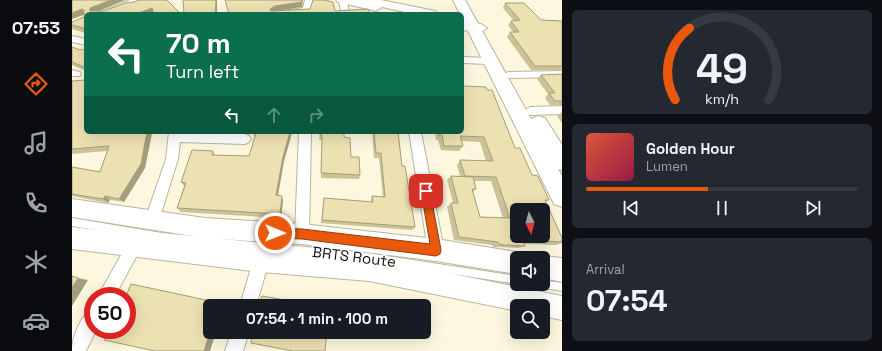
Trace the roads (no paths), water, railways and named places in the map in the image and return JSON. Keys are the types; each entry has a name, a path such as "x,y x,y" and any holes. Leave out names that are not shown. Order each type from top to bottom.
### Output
{"main road":[{"path":"343,0 398,12"},
{"path":"365,0 421,12"},
{"path":"459,0 489,61 562,197"},
{"path":"465,0 471,25 508,75 562,162"},
{"path":"72,208 205,228 302,234 436,250 510,262"},
{"path":"72,238 261,261 369,269 562,308"},
{"path":"550,268 562,270"}],"street":[{"path":"104,12 138,0"},
{"path":"292,12 307,10 309,0"},
{"path":"343,0 346,12"},
{"path":"72,39 84,42"},
{"path":"464,60 489,61"},
{"path":"508,75 562,74"},
{"path":"530,111 562,110"},
{"path":"152,220 172,159 175,134 245,139"},
{"path":"302,234 305,134"},
{"path":"415,134 436,250"},
{"path":"111,287 134,246"},
{"path":"250,299 261,261"},
{"path":"76,351 84,335"},
{"path":"234,351 238,339"}],"lane":[{"name":"BRTS Route","path":"72,222 162,237 367,257 510,279"},
{"path":"550,285 562,287"}]}
